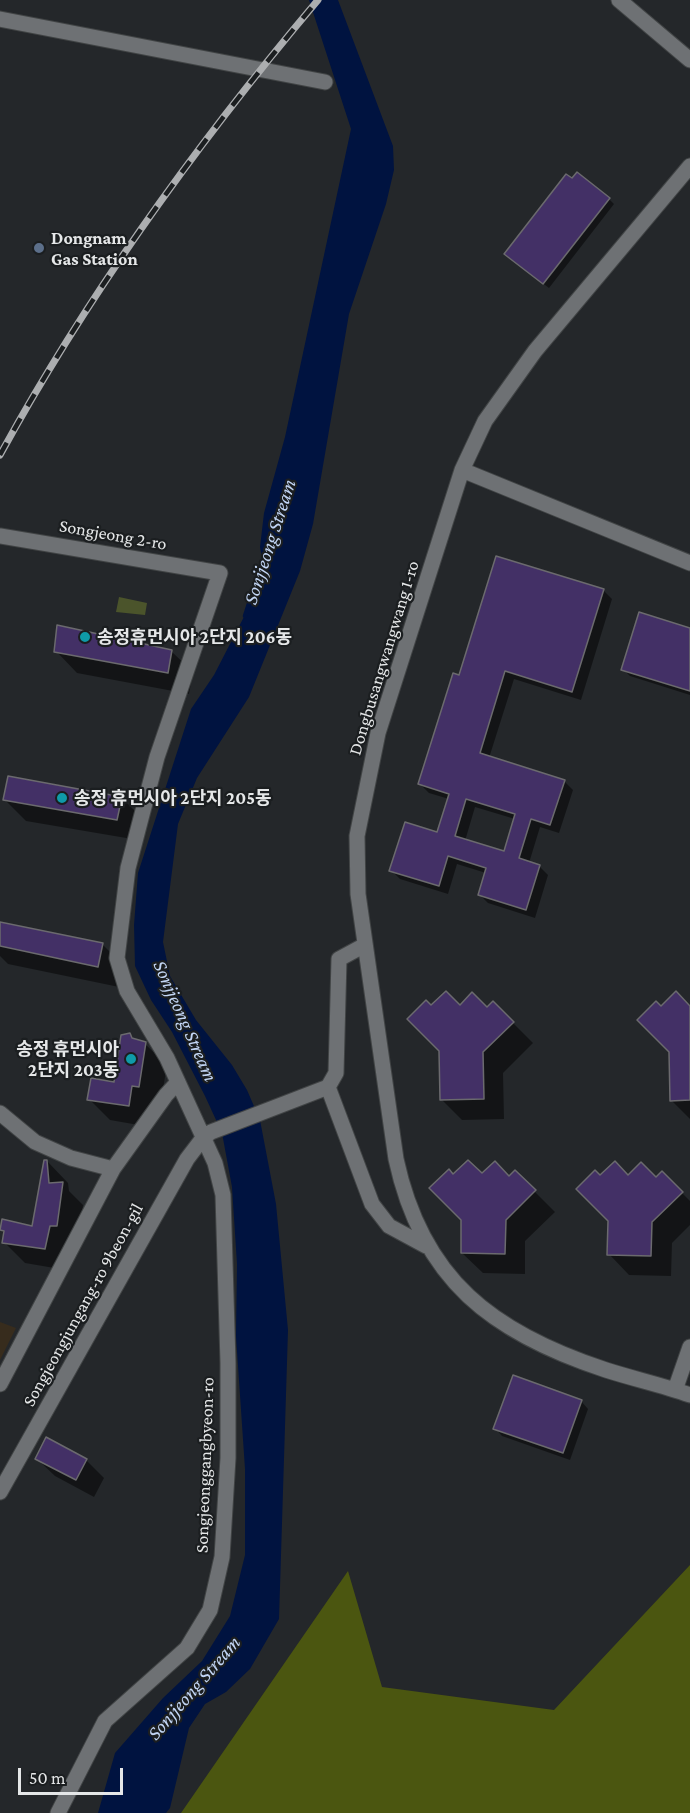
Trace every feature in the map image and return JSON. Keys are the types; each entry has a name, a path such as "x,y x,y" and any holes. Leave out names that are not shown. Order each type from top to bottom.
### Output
{"street":[{"path":"619,0 690,60"},
{"path":"0,20 325,82"},
{"name":"Dongbusangwangwang 1-ro","path":"683,1392 607,1370 545,1347 503,1324 467,1296 426,1246 402,1191 396,1159 363,946 357,894 357,836 378,733 462,470 485,421 535,351 690,166"},
{"path":"462,470 690,563"},
{"name":"Songjeong 2-ro","path":"0,536 220,573"},
{"name":"Songjeonggangbyeon-ro","path":"58,1813 105,1721 188,1648 210,1610 222,1557 228,1458 223,1195 207,1135 127,991 117,958 128,868 154,768 220,573"},
{"path":"207,1135 328,1087 336,1073 339,959 363,946"},
{"path":"0,1384 113,1169 166,1095 178,1082"},
{"path":"328,1087 372,1204 389,1227 426,1246"},
{"path":"0,1113 35,1142 71,1158 113,1169"},
{"name":"Songjeongjungang-ro 9beon-gil","path":"0,1492 187,1159 207,1135"},
{"path":"683,1392 690,1347"}],"shaded area":[{"path":"0,1322 16,1328 0,1360"}],"green space":[{"path":"119,597 147,603 145,615 116,612"},
{"path":"690,1565 690,1813 181,1813 348,1571 382,1687 554,1710"}],"water":[{"name":"Sonjjeong Stream","path":"309,0 338,0 393,146 394,170 386,204 349,314 313,524 300,571 249,697 197,778 178,824 163,942 170,976 196,1020 232,1065 247,1090 260,1120 276,1204 288,1330 279,1619 250,1669 226,1692 205,1704 189,1728 170,1808 166,1813 98,1813 115,1753 163,1698 202,1661 230,1616 245,1555 245,1469 236,1336 237,1264 232,1187 222,1133 172,1032 151,1000 135,966 134,925 138,873 191,709 214,675 265,576 260,547 264,513 285,437 351,129"}],"building":[{"path":"577,172 610,198 543,284 504,254 566,174 572,178"},
{"path":"496,556 604,589 572,692 505,671 480,753 565,780 550,825 531,819 519,858 540,865 526,910 478,895 486,868 448,856 439,886 389,871 405,822 437,832 449,794 418,784 453,673 459,675","holes":["466,799 515,814 504,851 455,836"]},
{"path":"639,612 690,628 690,691 621,670"},
{"name":"송정휴먼시아 2단지 206동","path":"57,625 172,650 168,673 54,652"},
{"name":"송정 휴먼시아 2단지 205동","path":"8,776 122,797 117,820 3,800"},
{"path":"0,922 103,943 98,967 0,946"},
{"path":"446,991 460,1005 472,992 487,1007 493,1001 514,1022 483,1052 484,1099 440,1100 439,1051 407,1019 426,1000 431,1005"},
{"path":"676,991 690,1006 690,1100 670,1101 669,1052 637,1020 656,1001 661,1006"},
{"name":"송정 휴먼시아 2단지 203동","path":"130,1033 132,1038 146,1042 139,1087 132,1086 129,1106 87,1100 91,1078 114,1082 121,1035"},
{"path":"44,1160 47,1160 49,1183 63,1182 57,1226 50,1226 45,1249 2,1243 4,1231 0,1230 2,1219 32,1226"},
{"path":"468,1160 482,1173 495,1161 509,1176 515,1170 536,1190 506,1220 505,1254 461,1253 461,1220 429,1188 449,1169 453,1174"},
{"path":"615,1161 628,1175 641,1162 656,1177 662,1171 683,1192 652,1222 651,1256 607,1255 608,1221 576,1189 595,1170 600,1175"},
{"path":"513,1375 582,1400 563,1453 493,1429"},
{"path":"46,1437 87,1459 76,1480 35,1459"}],"waterway":[{"name":"Sonjjeong Stream","path":"245,616 264,558"}],"railway":[{"path":"0,455 70,336 147,220 230,108 318,0"}],"place":[{"name":"Dongnam Gas Station","path":"39,248"},
{"name":"송정휴먼시아 2단지 206동","path":"85,637"},
{"name":"송정 휴먼시아 2단지 205동","path":"62,798"},
{"name":"송정 휴먼시아 2단지 203동","path":"131,1059"}]}
